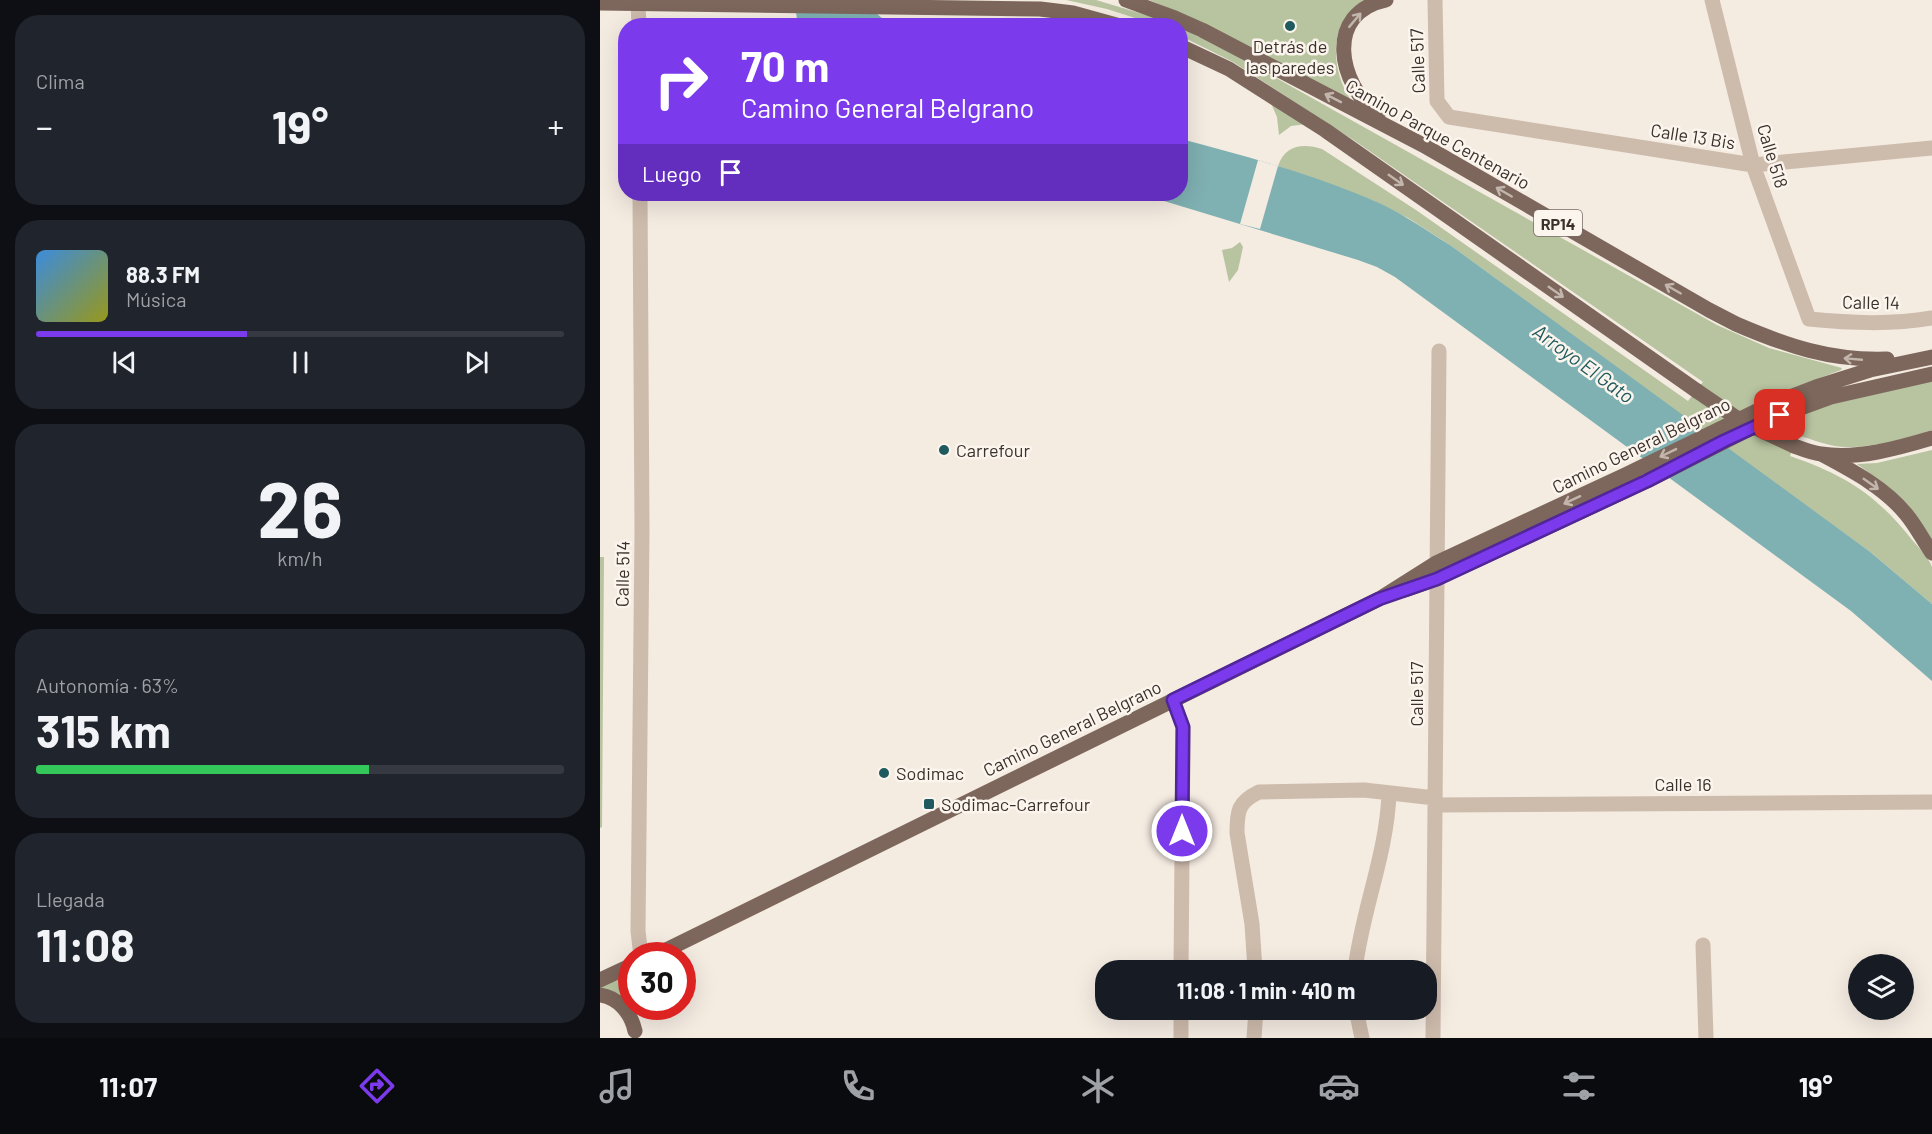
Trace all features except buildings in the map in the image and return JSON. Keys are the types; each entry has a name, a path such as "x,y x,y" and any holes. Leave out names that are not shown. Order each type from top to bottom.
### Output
{"main road":[{"name":"Camino Parque Centenario","path":"1126,0 1175,18"},
{"path":"1386,0 1367,8 1350,24 1344,43 1344,53 1349,80 1356,93 1372,110 1404,135"},
{"path":"600,3 1040,9 1089,18"},
{"name":"Camino Parque Centenario","path":"1188,24 1404,135 1709,310 1764,336 1801,349 1848,359 1932,356"},
{"path":"1188,50 1229,69 1325,130 1741,421 1794,446 1821,454 1856,473 1893,500 1917,528 1932,554"},
{"name":"Camino General Belgrano","path":"1379,599 1437,579 1647,481 1769,405 1870,370 1932,356"},
{"name":"Camino General Belgrano","path":"682,942 1379,599 1436,563 1625,475 1718,436 1831,397 1932,374"},
{"path":"1821,454 1884,451 1932,438"},
{"path":"600,980 618,972"},
{"path":"600,995 617,1001 628,1013 633,1021 635,1035"},
{"path":"635,1035 637,1020"}],"street":[{"name":"Calle 517","path":"1435,0 1437,101 1449,117"},
{"name":"Calle 518","path":"1712,0 1753,165 1809,319"},
{"path":"638,3 639,18"},
{"name":"Calle 13 Bis","path":"1449,117 1753,165 1932,148"},
{"name":"Calle 514","path":"639,942 642,531 640,201"},
{"name":"Calle 14","path":"1809,319 1845,323 1907,322 1932,318"},
{"name":"Calle 517","path":"1433,1038 1439,351"},
{"path":"1173,700 1183,727 1181,960"},
{"name":"Calle 16","path":"1255,960 1237,819 1240,806 1247,798 1258,792 1364,790 1435,801 1932,802"},
{"path":"1356,960 1383,846 1389,793"},
{"path":"1703,945 1706,1038"},
{"path":"1181,1020 1181,1038"},
{"path":"1254,1038 1255,1020"},
{"path":"1358,1020 1362,1038"}],"green space":[{"path":"1066,0 1096,0 1156,18 1135,18"},
{"path":"1149,0 1364,0 1352,9 1344,20 1336,46 1339,74 1351,100 1178,12"},
{"path":"1188,32 1235,55 1717,325 1769,348 1842,368 1841,370 1780,393 1702,430 1450,245 1408,218 1372,200 1278,166 1285,154 1296,147 1308,146 1322,149 1416,210 1688,401 1703,382 1355,141 1233,62 1188,40"},
{"path":"1270,101 1307,124 1291,126 1279,135 1277,117"},
{"path":"1240,242 1243,247 1238,270 1229,282 1222,250 1232,248"},
{"path":"1932,381 1932,430 1912,437 1855,447 1832,445 1798,435 1790,456 1810,463 1859,488 1900,525 1931,564 1932,604 1869,551 1725,447 1814,408"},
{"path":"1932,450 1932,540 1883,483 1857,464 1877,463"},
{"path":"600,557 604,557 602,827 600,828"},
{"path":"618,978 618,995 600,987"}],"water":[{"path":"794,0 876,13 882,18 797,18"},
{"name":"Arroyo El Gato","path":"1188,141 1277,166 1370,199 1411,220 1450,245 1869,551 1932,604 1932,681 1851,611 1395,277 1358,260 1164,201 1188,201"}],"pier":[{"path":"1258,160 1278,166 1260,229 1240,224"}],"place":[{"name":"Detrás de las paredes","path":"1290,26"},
{"name":"Carrefour","path":"944,450"},
{"name":"Sodimac","path":"884,773"},
{"name":"Sodimac-Carrefour","path":"929,804"}],"route":[{"path":"1182,831 1183,727 1173,700 1379,599 1437,579 1647,481 1780,415"}]}
